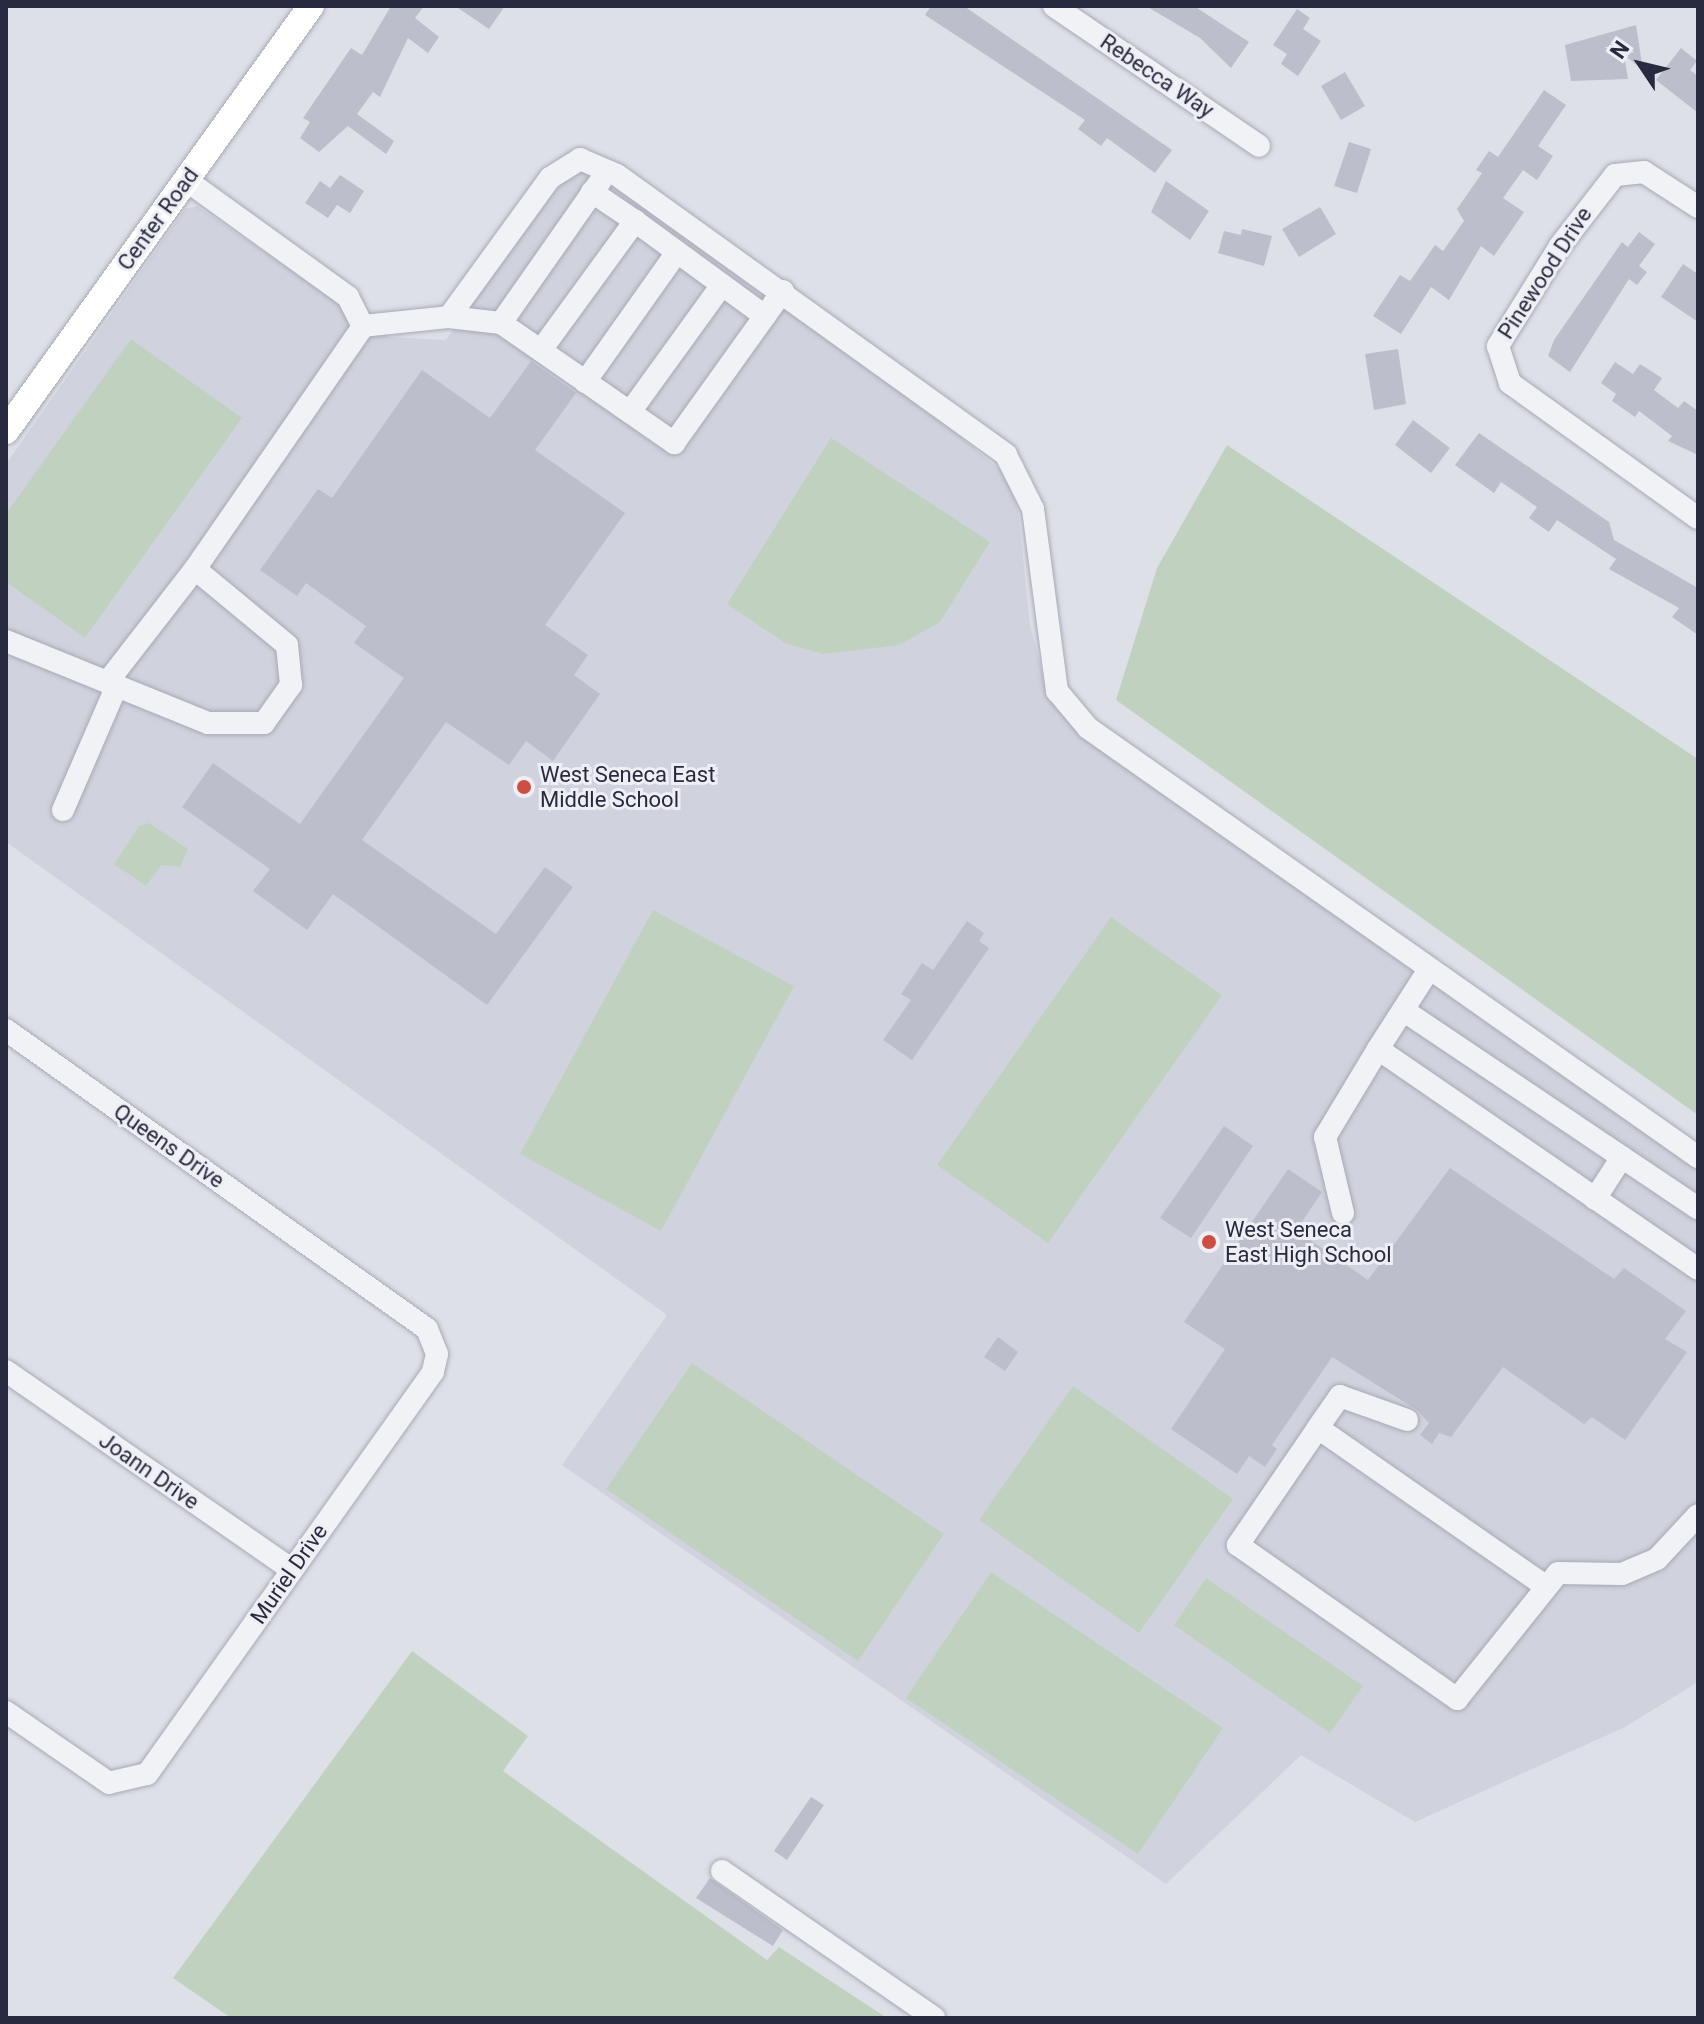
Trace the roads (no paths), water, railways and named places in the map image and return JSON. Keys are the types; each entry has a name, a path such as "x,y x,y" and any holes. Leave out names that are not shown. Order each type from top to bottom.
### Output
{"main road":[{"name":"Center Road","path":"6,431 311,6"}],"street":[{"name":"Rebecca Way","path":"1054,6 1259,146"},
{"path":"449,317 550,178 580,159 608,170 783,291 1006,455 1024,479 1049,659 1071,712 1428,971 1698,1157"},
{"path":"501,323 608,170"},
{"name":"Pinewood Drive","path":"1698,207 1644,172 1615,175 1560,246 1498,346 1510,383 1698,518"},
{"path":"186,180 348,297 363,326"},
{"path":"592,192 765,316"},
{"path":"541,350 635,221"},
{"path":"585,382 677,252"},
{"path":"630,412 722,285"},
{"path":"63,810 112,683 363,326 449,317 501,323 674,443 783,291"},
{"path":"6,641 208,723 264,723 291,685 287,645 195,569"},
{"path":"1343,1213 1325,1137 1428,971"},
{"path":"1403,1010 1698,1208"},
{"name":"Queens Drive","path":"6,1030 332,1261"},
{"path":"1378,1049 1698,1269"},
{"path":"1595,1199 1622,1157"},
{"name":"Muriel Drive","path":"6,1712 98,1778 136,1782 292,1570 433,1372 437,1354 427,1329 332,1261"},
{"name":"Joann Drive","path":"6,1371 292,1570"},
{"path":"1407,1420 1340,1396 1238,1545 1457,1699 1544,1585 1558,1573 1622,1574 1657,1559 1698,1515"},
{"path":"1318,1428 1544,1585"},
{"path":"722,1871 934,2018"}],"place":[{"name":"West Seneca East Middle School","path":"524,787"},
{"name":"West Seneca East High School","path":"1209,1242"}]}
